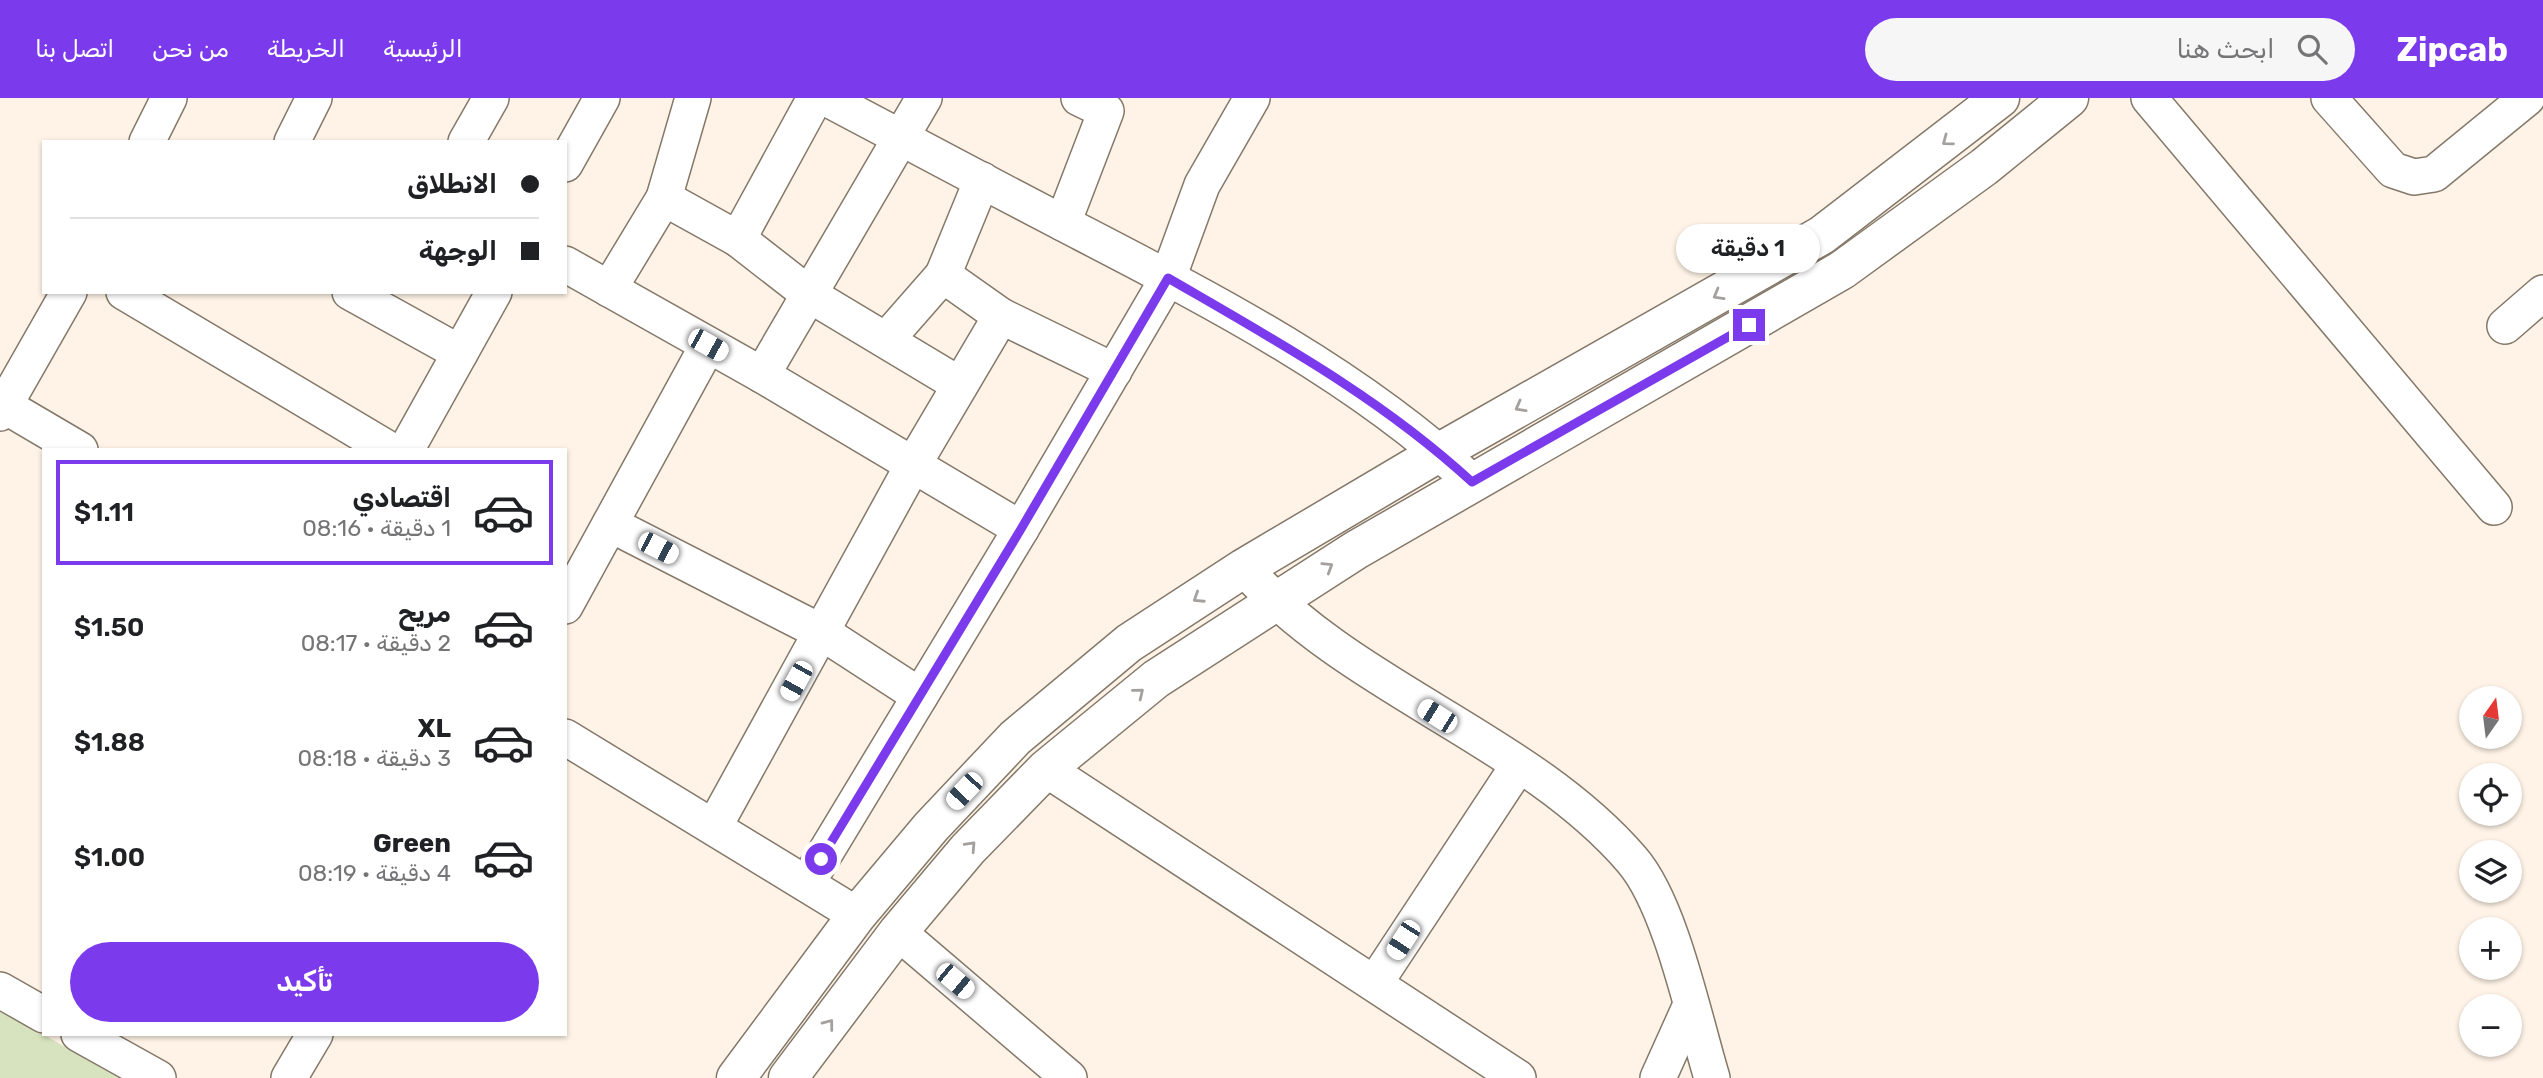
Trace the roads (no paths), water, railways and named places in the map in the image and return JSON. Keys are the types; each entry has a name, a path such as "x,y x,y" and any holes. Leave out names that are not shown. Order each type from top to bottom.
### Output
{"main road":[{"path":"736,1078 858,915 931,827 1015,738 1129,643 1244,568 1440,452 1822,235 2000,98"},
{"path":"788,1078 898,933 968,849 1046,769 1156,679 1273,601 1472,482 1842,270 1984,167 2069,98"}],"street":[{"path":"148,140 169,98"},
{"path":"293,140 314,98"},
{"path":"468,140 491,98"},
{"path":"567,160 602,98"},
{"path":"609,289 664,198 693,98"},
{"path":"738,239 815,98"},
{"path":"826,98 1168,278 1337,376 1440,452 1472,482"},
{"path":"762,375 925,98"},
{"path":"2149,98 2494,507"},
{"path":"2329,98 2393,170 2414,177 2434,174 2527,98"},
{"path":"807,883 1021,529 1168,278 1202,185 1248,99"},
{"path":"1063,223 1100,102"},
{"path":"886,341 943,275 982,180"},
{"path":"664,198 738,239 810,295 960,385"},
{"path":"567,265 762,375 1021,529"},
{"path":"943,275 1001,316 1114,371"},
{"path":"2505,326 2543,293"},
{"path":"68,294 1,407 76,448"},
{"path":"127,294 387,448"},
{"path":"407,448 493,294"},
{"path":"369,297 460,354"},
{"path":"714,827 913,465 1001,316"},
{"path":"567,602 708,345"},
{"path":"610,524 823,633 920,696"},
{"path":"1244,568 1273,601 1417,703 1556,789 1633,862 1663,915 1712,1078"},
{"path":"567,738 858,915"},
{"path":"1375,984 1518,766"},
{"path":"1046,769 1518,1078"},
{"path":"898,933 1069,1078"},
{"path":"0,990 42,1014"},
{"path":"1658,1078 1690,1007"},
{"path":"83,1036 158,1078"},
{"path":"289,1078 314,1036"}]}
